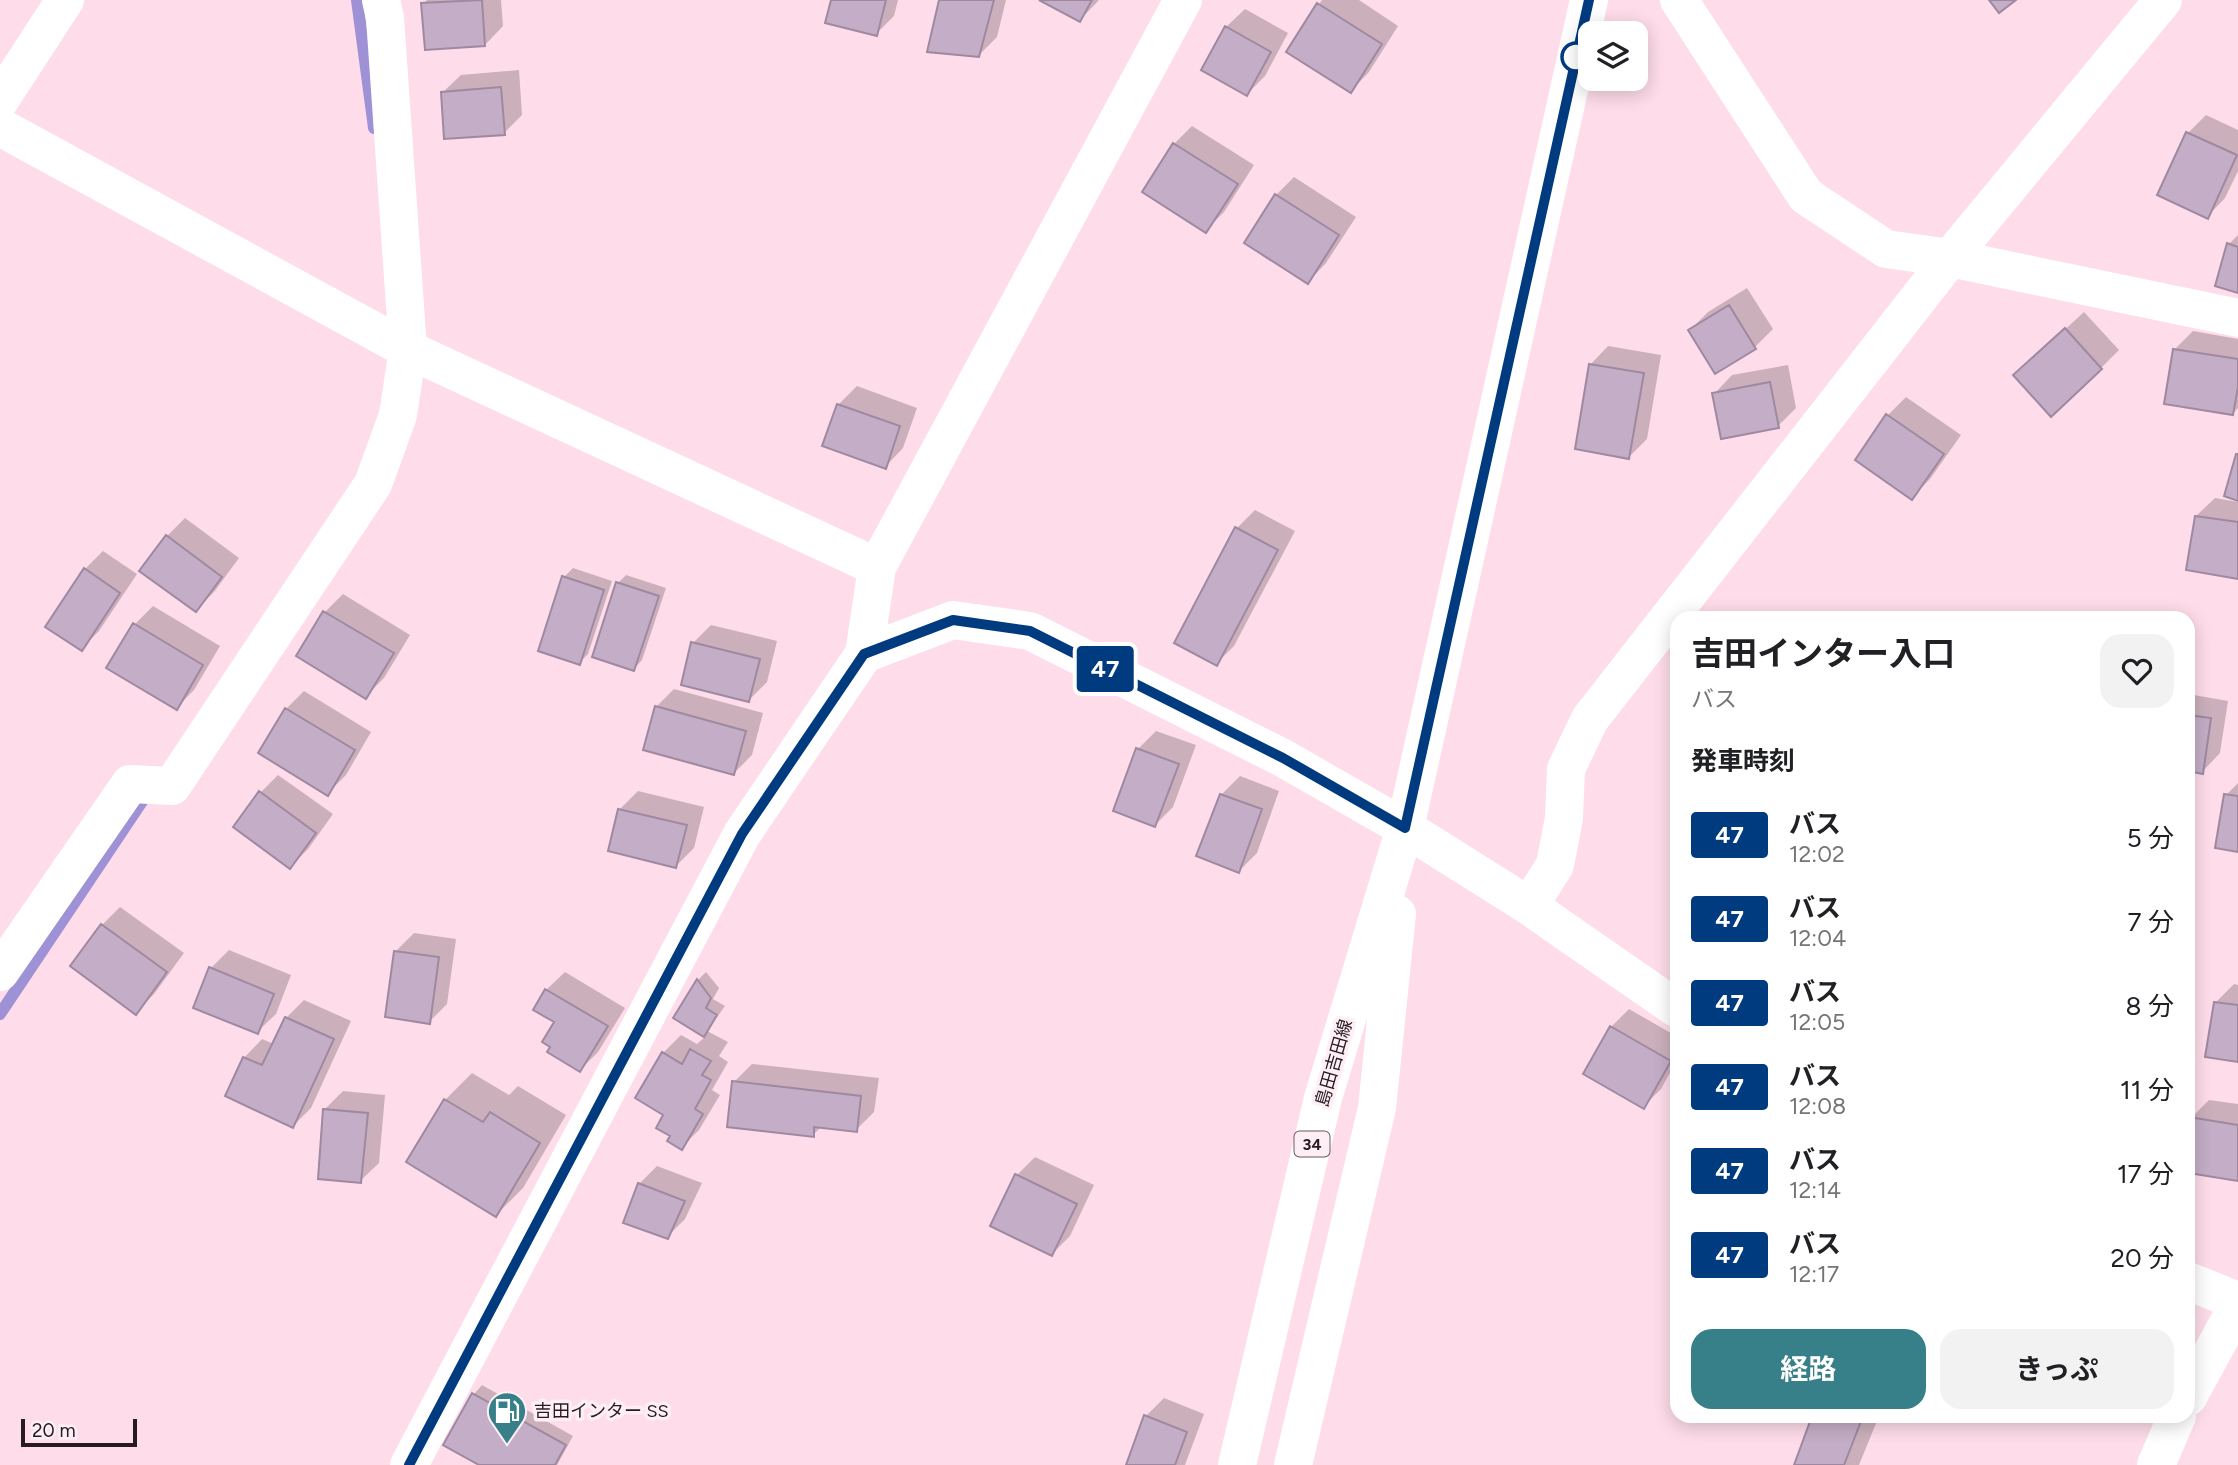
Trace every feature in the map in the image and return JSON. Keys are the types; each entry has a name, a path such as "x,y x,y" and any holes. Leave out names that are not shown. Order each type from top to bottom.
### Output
{"street":[{"path":"0,100 65,0"},
{"path":"0,972 130,784 172,786 373,484 398,415 407,349 385,18 381,0"},
{"path":"409,1465 742,834 864,654 877,567 1183,0"},
{"name":"島田吉田線","path":"1237,1465 1323,1098 1405,828 1589,0"},
{"path":"1679,0 1806,196 1886,249 1950,258 2238,318"},
{"path":"1674,611 1950,258 2163,0"},
{"path":"0,127 407,349 877,567"},
{"path":"1529,906 1555,865 1564,818 1566,769 1590,719 1670,617"},
{"path":"864,654 953,620 1030,631 1283,758 1405,828 1529,906 1670,1003"},
{"name":"島田吉田線","path":"1293,1465 1377,1108 1405,828"},
{"path":"2195,1284 2238,1303 2195,1384"},
{"path":"2156,1465 2174,1423"}],"building":[{"path":"482,0 485,46 425,50 421,3"},
{"path":"831,0 886,0 877,36 825,23"},
{"path":"939,0 994,0 979,57 927,52"},
{"path":"1039,0 1092,0 1080,22"},
{"path":"1989,0 2016,0 1999,13"},
{"path":"1317,3 1382,44 1351,93 1286,52"},
{"path":"1225,26 1271,52 1247,96 1201,70"},
{"path":"501,87 505,135 444,139 441,92"},
{"path":"2186,132 2237,155 2208,219 2157,195"},
{"path":"1173,143 1238,184 1206,233 1142,192"},
{"path":"1275,194 1339,235 1308,284 1244,243"},
{"path":"2227,243 2238,247 2238,293 2215,286"},
{"path":"1729,305 1756,349 1715,374 1688,330"},
{"path":"2065,328 2102,369 2051,417 2013,375"},
{"path":"2173,349 2238,359 2238,387 2233,415 2164,404"},
{"path":"1589,364 1644,373 1629,459 1575,449"},
{"path":"1770,382 1779,428 1721,439 1712,393"},
{"path":"837,404 900,426 886,469 822,446"},
{"path":"1886,414 1944,454 1912,500 1855,460"},
{"path":"2238,454 2238,501 2224,496"},
{"path":"2195,516 2238,522 2238,579 2186,570"},
{"path":"1235,527 1278,550 1217,666 1174,643"},
{"path":"166,535 222,577 196,612 139,571"},
{"path":"84,568 120,593 82,651 45,627"},
{"path":"562,576 604,590 580,665 538,651"},
{"path":"616,582 659,596 634,671 592,657"},
{"path":"323,611 394,653 366,699 296,656"},
{"path":"133,623 203,665 177,710 106,668"},
{"path":"691,642 760,659 749,702 681,685"},
{"path":"655,706 746,731 734,775 643,750"},
{"path":"285,708 355,750 328,796 258,753"},
{"path":"2195,716 2211,718 2203,774 2195,772"},
{"path":"1136,748 1179,764 1155,827 1113,811"},
{"path":"259,791 316,833 290,869 233,827"},
{"path":"1220,794 1262,809 1239,873 1196,856"},
{"path":"2224,794 2238,796 2238,852 2215,848"},
{"path":"618,809 687,825 676,868 608,851"},
{"path":"101,924 167,972 136,1015 70,966"},
{"path":"394,951 439,957 430,1024 385,1017"},
{"path":"209,967 274,994 258,1034 193,1008"},
{"path":"697,979 711,998 706,1008 717,1015 704,1037 673,1018"},
{"path":"545,989 608,1026 580,1072 547,1052 550,1047 542,1042 554,1022 533,1010"},
{"path":"2214,1002 2238,1005 2238,1062 2205,1057"},
{"path":"285,1017 334,1039 293,1128 225,1096 243,1057 262,1065"},
{"path":"1610,1026 1670,1060 1644,1109 1583,1074"},
{"path":"690,1049 711,1061 702,1075 711,1080 695,1109 703,1114 682,1150 667,1141 670,1136 656,1128 663,1115 635,1098 662,1052 682,1064"},
{"path":"732,1081 861,1096 857,1132 814,1127 814,1137 727,1127"},
{"path":"444,1099 483,1122 490,1112 540,1143 496,1217 406,1162"},
{"path":"323,1109 368,1113 361,1183 318,1179"},
{"path":"2195,1118 2238,1125 2238,1181 2195,1174"},
{"path":"1015,1174 1077,1204 1052,1256 990,1226"},
{"path":"638,1183 685,1201 668,1239 623,1223"},
{"path":"472,1393 566,1445 555,1465 479,1465 443,1445"},
{"path":"1144,1415 1187,1432 1175,1465 1126,1465"},
{"path":"1809,1423 1860,1423 1844,1465 1794,1465"}],"waterway":[{"path":"357,0 374,128"},
{"path":"0,1014 149,791"}],"bus line":[{"name":"47","path":"409,1465 742,834 864,654 953,620 1030,631 1283,758 1405,828 1589,0"}],"place":[{"name":"吉田インター SS","path":"507,1445"}]}
